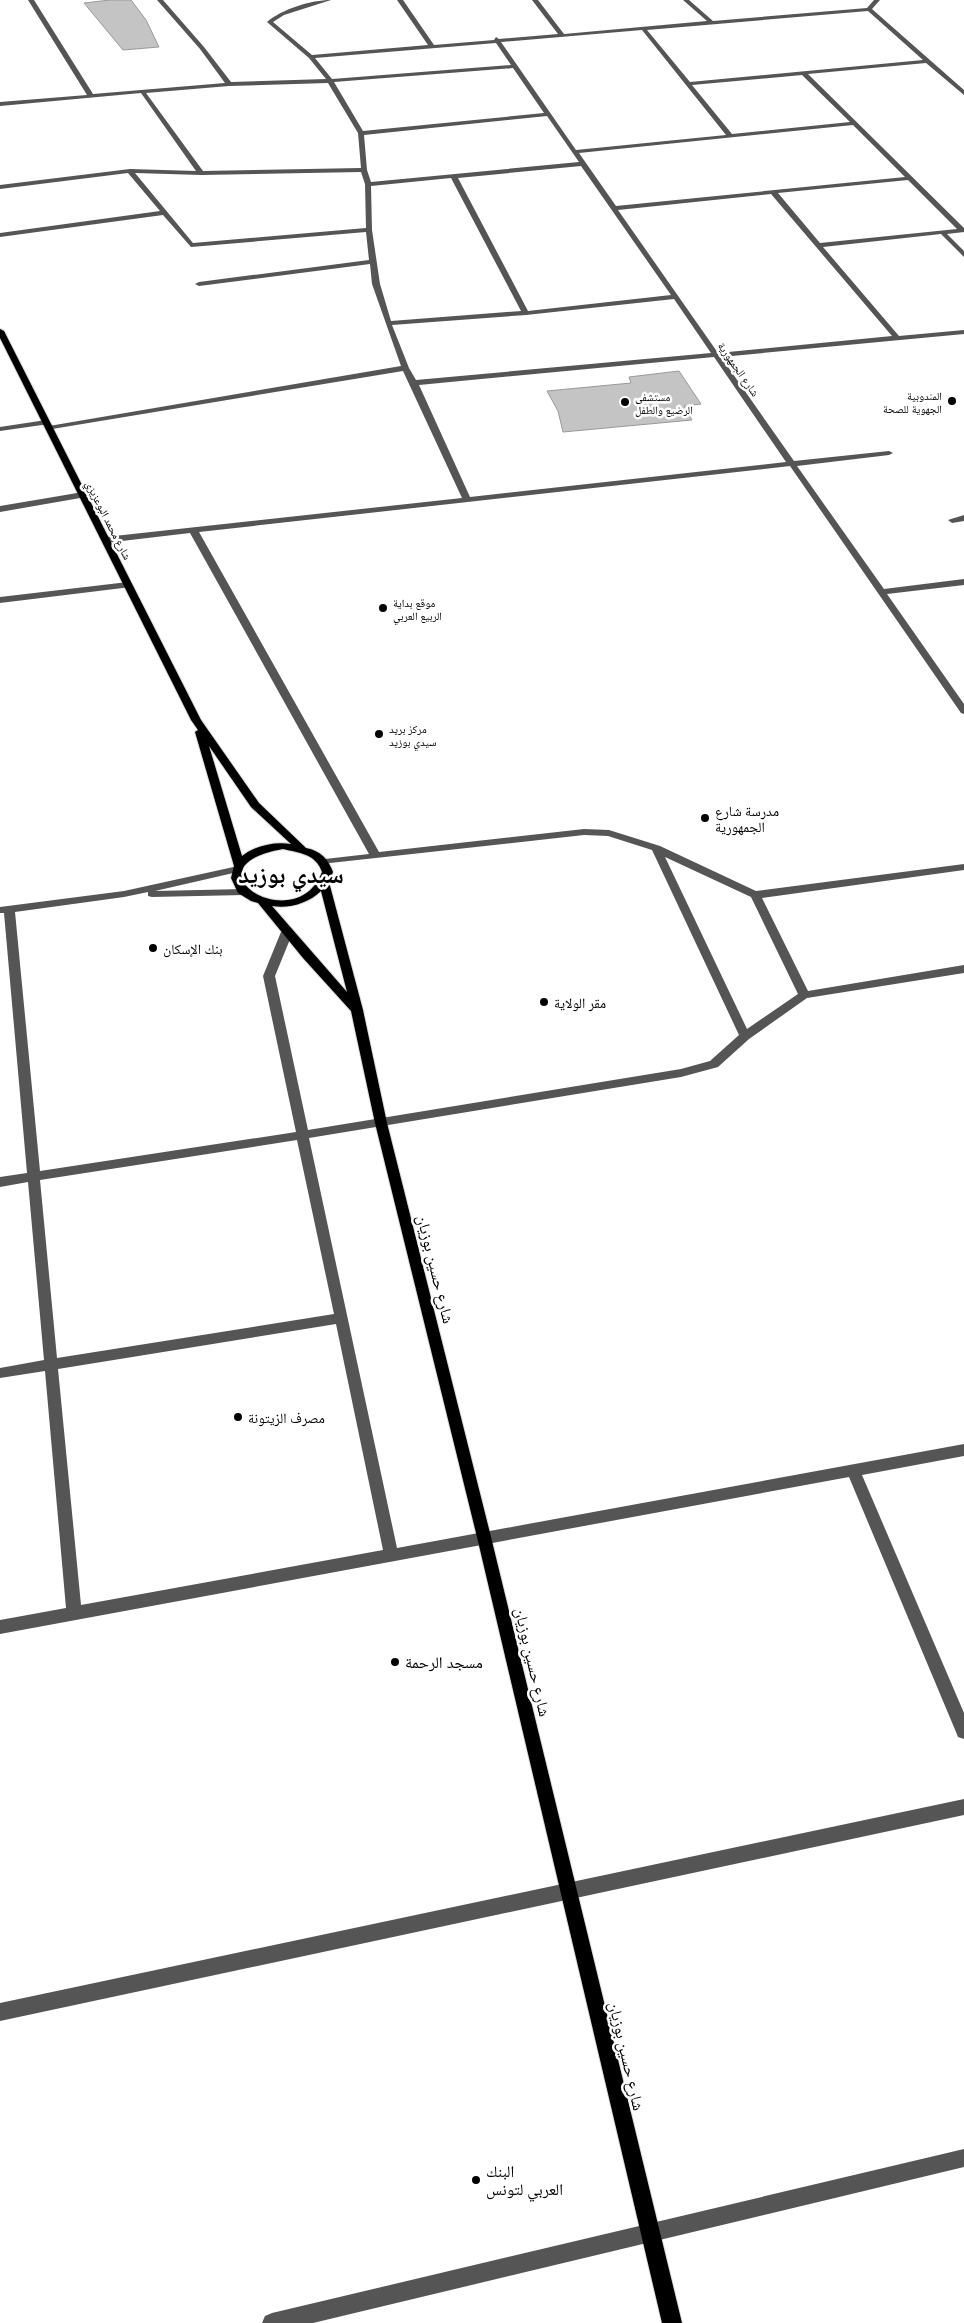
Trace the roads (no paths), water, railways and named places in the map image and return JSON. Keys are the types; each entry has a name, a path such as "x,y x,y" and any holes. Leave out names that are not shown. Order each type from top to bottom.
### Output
{"main road":[{"name":"شارع محمد البوعزيزي","path":"0,331 196,720 255,805 301,848"},
{"name":"شارع محمد البوعزيزي","path":"196,720 239,867"},
{"path":"283,846 301,848 315,853 325,862 329,873 325,884 314,894 299,901 281,904 263,902 244,892 238,887 235,876 239,867 250,855 265,849 283,846"},
{"name":"شارع حسين بوزيان","path":"325,884 356,1010 380,1123 484,1537 672,2323"},
{"name":"شارع حسين بوزيان","path":"263,902 356,1010"}],"street":[{"path":"31,0 91,96"},
{"path":"160,0 202,48 229,84"},
{"path":"328,0 282,14 270,22 311,57 330,81 362,133 364,170 368,184 369,230 376,284 388,324 405,368 414,383 466,498"},
{"path":"400,0 431,45"},
{"path":"535,0 561,34"},
{"path":"686,0 711,22"},
{"path":"311,57 496,39 869,9 877,0"},
{"path":"869,9 964,93"},
{"path":"642,28 730,136"},
{"name":"شارع الجمهورية","path":"496,39 964,711"},
{"path":"688,84 927,61"},
{"path":"0,104 229,84 330,81 515,66"},
{"path":"804,73 963,230"},
{"path":"142,91 200,173"},
{"path":"362,133 548,114"},
{"path":"575,152 855,123"},
{"path":"368,184 582,164"},
{"path":"0,187 130,172 200,173 364,170"},
{"path":"130,172 191,245 369,230"},
{"path":"454,177 526,312"},
{"path":"614,208 910,178"},
{"path":"774,192 896,337"},
{"path":"0,235 163,213"},
{"path":"818,245 963,230"},
{"path":"943,232 964,255"},
{"path":"199,284 372,262"},
{"path":"388,324 676,297"},
{"path":"414,383 964,332"},
{"path":"0,429 47,425 405,368"},
{"path":"105,540 466,498 889,453"},
{"path":"0,509 82,495"},
{"path":"952,520 964,518"},
{"path":"194,530 376,856"},
{"path":"881,592 964,582"},
{"path":"0,600 128,585"},
{"path":"325,862 584,832 609,833 656,848 755,895 964,867"},
{"path":"656,848 745,1036"},
{"path":"74,1613 34,1176 5,909 124,894 239,867"},
{"path":"124,894 244,892"},
{"path":"755,895 804,995"},
{"path":"287,932 269,976 391,1554"},
{"path":"0,1182 380,1123 681,1073 714,1064 745,1036 804,995 964,969"},
{"path":"0,1373 341,1318"},
{"path":"0,1627 964,1450"},
{"path":"853,1470 964,1732"},
{"path":"0,2012 964,1807"},
{"path":"272,2323 964,2158"}],"place":[{"name":"المندوبية الجهوية للصحة","path":"952,401"},
{"name":"مستشفى الرضيع والطفل","path":"625,402"},
{"name":"موقع بداية الربيع العربي","path":"383,608"},
{"name":"مركز بريد سيدي بوزيد","path":"379,734"},
{"name":"مدرسة شارع الجمهورية","path":"705,818"},
{"name":"بنك الإسكان","path":"153,948"},
{"name":"مقر الولاية","path":"544,1002"},
{"name":"مصرف الزيتونة","path":"238,1417"},
{"name":"مسجد الرحمة","path":"395,1662"},
{"name":"البنك العربي لتونس","path":"476,2180"}],"district":[{"name":"سيدي بوزيد","path":"291,873"}]}
